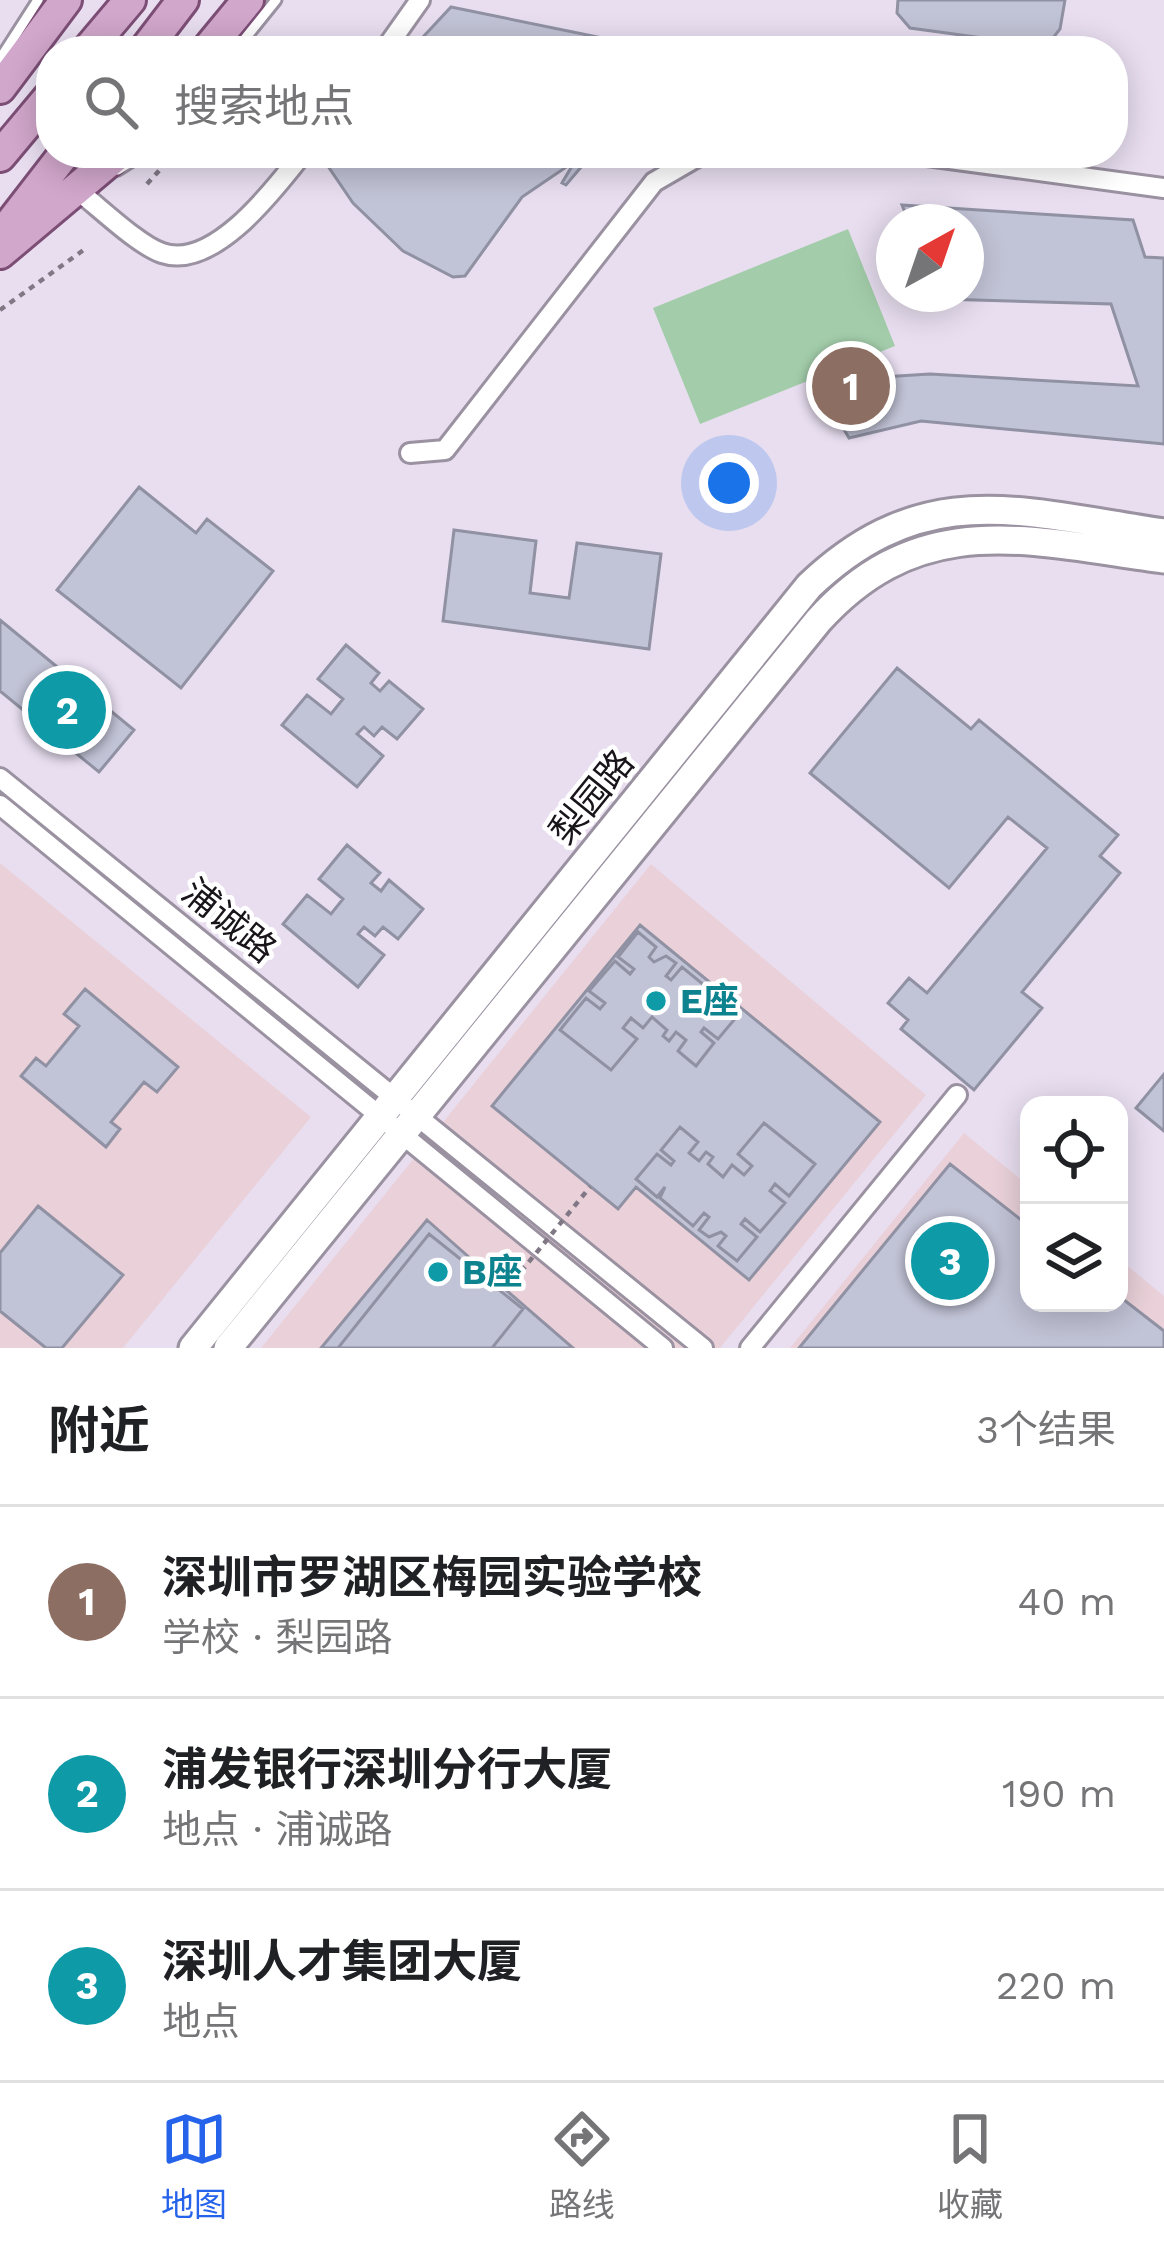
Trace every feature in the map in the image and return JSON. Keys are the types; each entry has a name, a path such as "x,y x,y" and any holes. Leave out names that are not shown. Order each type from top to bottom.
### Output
{"main road":[{"path":"39,36 66,0"},
{"path":"100,36 130,0"},
{"path":"155,36 183,0"},
{"path":"218,36 248,0"},
{"path":"0,88 36,40"},
{"path":"0,156 36,112"},
{"path":"0,237 53,168"},
{"path":"0,254 102,168"}],"street":[{"path":"395,36 420,0"},
{"path":"84,185 163,254 188,252 215,244 264,202 291,168"},
{"path":"410,453 446,450 654,182 678,168"},
{"path":"1016,168 1164,188"},
{"name":"梨园路","path":"228,1348 398,1116 808,586 839,557 910,519 952,509 1000,510 1164,532"},
{"name":"梨园路","path":"193,1348 398,1116 818,621 863,578 928,545 966,538 1001,538 1164,559"},
{"name":"浦诚路","path":"0,778 398,1116"},
{"name":"浦诚路","path":"0,805 398,1116"},
{"path":"750,1348 957,1095"},
{"path":"398,1116 663,1348"},
{"path":"398,1116 703,1348"}],"lane":[{"path":"0,58 38,0"},
{"path":"247,36 276,0"},
{"path":"84,185 116,168"}],"path":[{"path":"147,184 161,168"},
{"path":"0,310 85,249"},
{"path":"506,1289 590,1186"}],"shaded area":[{"path":"0,863 311,1117 123,1348 0,1348"},
{"path":"651,864 926,1095 720,1348 261,1348"},
{"path":"964,1133 1020,1179 1020,1312 1128,1312 1128,1266 1164,1296 1164,1348 790,1348"}],"green space":[{"path":"848,229 876,299 876,312 881,312 895,346 700,424 653,308"}],"building":[{"path":"898,0 1065,0 1055,36 969,36 910,28 897,13"},
{"path":"451,7 593,36 424,36"},
{"path":"329,168 565,168 522,197 465,276 453,277 403,251 353,203"},
{"path":"571,168 580,168 566,185 562,183"},
{"path":"984,210 1133,220 1145,257 1164,258 1164,444 921,421 849,438 827,400 882,377 930,374 1138,386 1111,304 984,300"},
{"path":"139,487 196,533 207,519 273,571 181,688 57,590"},
{"path":"454,530 536,541 530,593 569,598 577,543 661,554 649,649 443,621"},
{"path":"0,620 134,730 99,772 0,691"},
{"path":"346,645 379,673 371,683 380,691 389,681 423,709 397,739 382,727 374,736 364,727 357,734 383,756 357,787 282,725 307,695 331,714 343,699 318,679"},
{"path":"897,668 971,729 979,720 1118,835 1100,856 1120,873 1022,992 1042,1008 974,1090 901,1029 908,1020 888,1003 909,978 927,993 1047,848 1008,817 949,888 810,773"},
{"path":"347,845 380,873 371,883 381,891 389,880 423,909 398,939 383,927 375,936 364,927 358,934 384,955 358,987 283,924 307,895 331,914 343,899 319,879"},
{"path":"640,925 880,1122 749,1280 636,1187 618,1209 492,1106"},
{"name":"E座","path":"638,932 656,947 649,957 654,962 666,956 676,963 666,976 671,980 682,967 715,994 707,1004 717,996 739,1014 718,1039 704,1028 701,1032 714,1043 696,1066 678,1051 686,1040 676,1032 669,1041 663,1036 667,1030 652,1017 643,1028 631,1018 623,1028 637,1039 611,1070 560,1030 586,998 600,1009 605,1003 589,991 615,961 630,974 634,969 618,957"},
{"path":"85,989 178,1067 157,1092 144,1082 111,1122 120,1129 106,1147 21,1076 36,1058 46,1066 79,1026 64,1014"},
{"path":"1164,1074 1164,1131 1136,1108"},
{"path":"764,1123 815,1164 789,1196 775,1184 770,1191 785,1203 760,1232 745,1219 741,1224 757,1237 737,1261 718,1246 726,1236 721,1232 709,1237 699,1230 709,1217 704,1213 693,1226 660,1198 665,1187 657,1197 636,1179 657,1154 671,1165 674,1161 661,1150 680,1127 698,1142 689,1153 699,1161 706,1152 713,1157 708,1164 723,1177 732,1165 744,1175 752,1166 738,1154"},
{"path":"950,1164 1020,1219 1020,1312 1128,1312 1128,1303 1164,1331 1164,1348 799,1348"},
{"path":"38,1206 123,1275 62,1348 46,1348 0,1311 0,1253"},
{"name":"B座","path":"427,1220 506,1290 573,1348 321,1348"},
{"name":"B座","path":"429,1234 523,1309 492,1348 338,1348"}],"place":[{"name":"深圳市罗湖区梅园实验学校","path":"851,386"},
{"name":"浦发银行深圳分行大厦","path":"67,710"},
{"name":"E座","path":"656,1001"},
{"name":"深圳人才集团大厦","path":"950,1261"},
{"name":"B座","path":"438,1272"}]}
